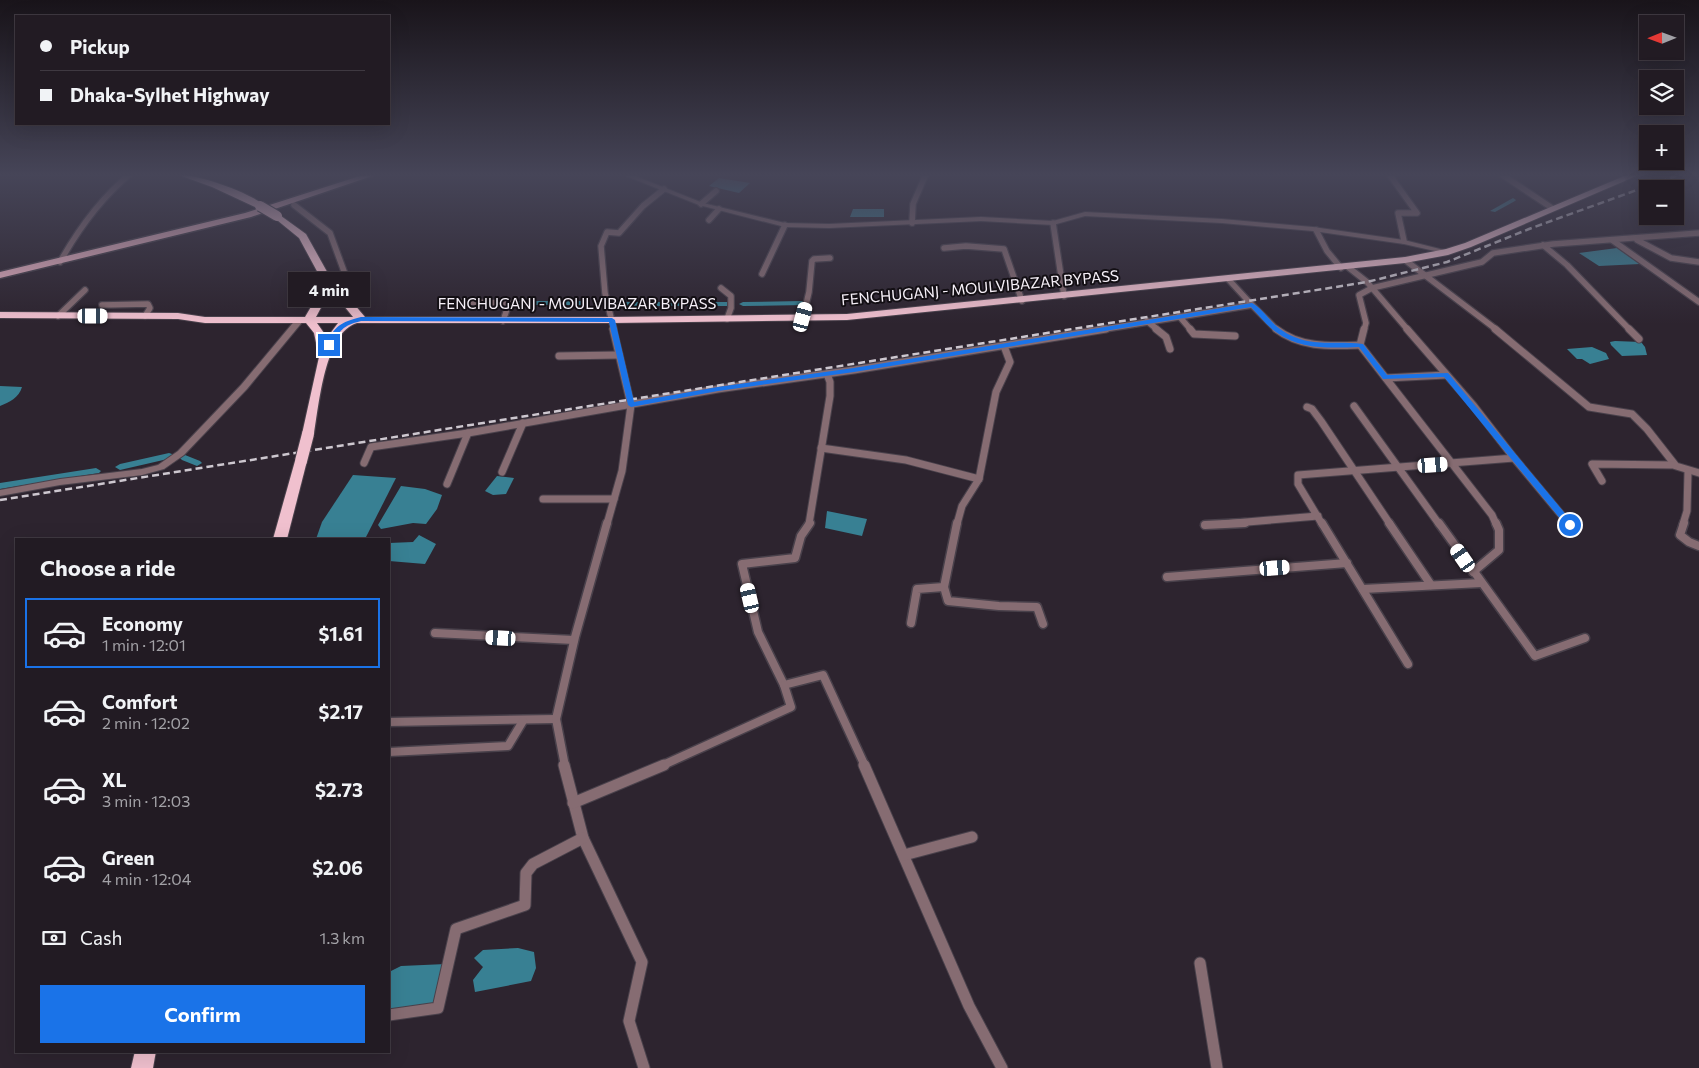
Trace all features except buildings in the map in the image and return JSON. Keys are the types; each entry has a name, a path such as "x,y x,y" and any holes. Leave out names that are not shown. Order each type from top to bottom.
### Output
{"highway":[{"path":"280,538 308,434 324,357 335,332 345,323 361,319 344,299 330,290 303,236 287,224"},
{"name":"FENCHUGANJ - MOULVIBAZAR BYPASS","path":"205,320 361,319 503,321 727,319 890,314 1229,280 1405,260 1448,252 1515,224"},
{"path":"324,357 319,333 304,320 330,290"},
{"path":"0,315 178,316 205,320"},
{"path":"0,321 172,323 205,320"},
{"path":"142,1068 146,1053"}],"main road":[{"path":"0,276 213,224"},
{"path":"60,262 83,259 227,224"}],"street":[{"path":"60,262 83,224"},
{"path":"318,224 330,233 345,274 330,290"},
{"path":"627,224 619,233 607,232 601,246 604,293 631,405 622,471 574,640 556,719 573,803 583,838 642,962 629,1021 644,1068"},
{"path":"780,224 828,226 888,224"},
{"path":"1053,224 1064,296"},
{"path":"1244,224 1316,230 1404,241 1448,252"},
{"path":"1400,224 1404,241"},
{"path":"762,274 785,225"},
{"path":"1316,230 1327,251 1344,267 1372,288 1570,525"},
{"path":"1360,345 1366,323 1359,295 1372,288 1482,262 1493,253 1544,245 1699,233"},
{"path":"1635,239 1671,258 1699,262"},
{"path":"1612,240 1699,302"},
{"path":"1544,245 1567,265 1639,339"},
{"path":"944,248 966,246 1004,249 1022,301"},
{"path":"803,317 809,292 812,261 814,259 830,258"},
{"path":"1405,260 1520,348 1589,407 1597,411 1627,412 1637,417 1674,465 1688,472 1699,473"},
{"path":"1229,280 1277,330 1289,337 1304,343 1324,346 1360,345"},
{"path":"721,288 731,296 731,308 727,319"},
{"path":"58,316 85,290"},
{"path":"461,302 509,303 503,321"},
{"path":"102,305 148,304 150,308 145,316"},
{"path":"364,463 371,446 468,433 718,389 827,374 1252,305"},
{"path":"1179,316 1194,334 1235,336"},
{"path":"0,493 60,482 142,472 161,467 181,453 244,388 304,320"},
{"path":"1148,321 1166,337 1170,349"},
{"path":"1360,345 1492,515 1499,530 1499,550 1473,572"},
{"path":"1004,346 1010,362 996,392 979,479 962,506 954,534 944,587 948,601 999,606 1037,607 1042,624"},
{"path":"559,356 618,355"},
{"path":"573,803 655,769 791,707 784,685 758,632 742,564 795,558 801,536 810,522 820,448 830,396 830,382 827,374"},
{"path":"1386,378 1446,375"},
{"path":"1354,406 1535,656 1585,638"},
{"path":"1307,407 1312,409 1321,421 1431,585"},
{"path":"502,472 523,423"},
{"path":"447,484 468,433"},
{"path":"820,448 906,460 979,479"},
{"path":"1408,664 1298,484 1298,475 1514,458"},
{"path":"1602,481 1592,464 1674,465"},
{"path":"1688,472 1686,511 1680,535 1689,542 1699,546"},
{"path":"543,499 614,499"},
{"path":"1205,525 1318,516"},
{"path":"1167,577 1347,563"},
{"path":"1363,589 1481,583"},
{"path":"912,623 917,589 944,587"},
{"path":"435,633 574,640"},
{"path":"784,685 823,675 969,1006 1002,1068"},
{"path":"390,722 556,719"},
{"path":"390,752 508,746 523,721"},
{"path":"904,855 972,837"},
{"path":"390,1015 438,1008 456,929 525,905 526,873 533,864 583,838"},
{"path":"1200,963 1217,1068"}],"water":[{"path":"1617,248 1640,264 1599,266 1579,253"},
{"path":"1610,342 1641,342 1645,347 1647,355 1622,356 1611,345"},
{"path":"1592,347 1606,353 1609,359 1590,364 1582,359 1577,359 1567,349"},
{"path":"0,386 22,387 16,397 0,406"},
{"path":"353,475 396,478 366,538 316,538 322,522"},
{"path":"497,476 514,478 506,494 493,495 485,491"},
{"path":"401,486 425,489 442,495 437,509 426,524 413,523 381,529 378,525"},
{"path":"827,511 867,519 862,536 825,528"},
{"path":"419,535 436,544 425,564 390,561 390,543 413,542"},
{"path":"518,948 534,952 536,968 531,981 475,992 473,980 483,967 474,958 483,950"},
{"path":"446,964 437,1003 390,1011 390,972 401,966"}],"waterway":[{"path":"515,303 586,303"},
{"path":"743,304 802,303"},
{"path":"617,304 727,304"},
{"path":"120,467 169,456"},
{"path":"185,458 197,463"},
{"path":"0,486 96,471"}],"railway":[{"path":"0,500 1367,282 1447,262 1543,224"}],"route":[{"path":"329,345 335,332 340,327 345,323 361,319 612,320 618,355 631,405 718,389 854,370 960,351 1252,305 1277,330 1304,343 1324,346 1360,345 1386,378 1446,375 1570,525"}]}
